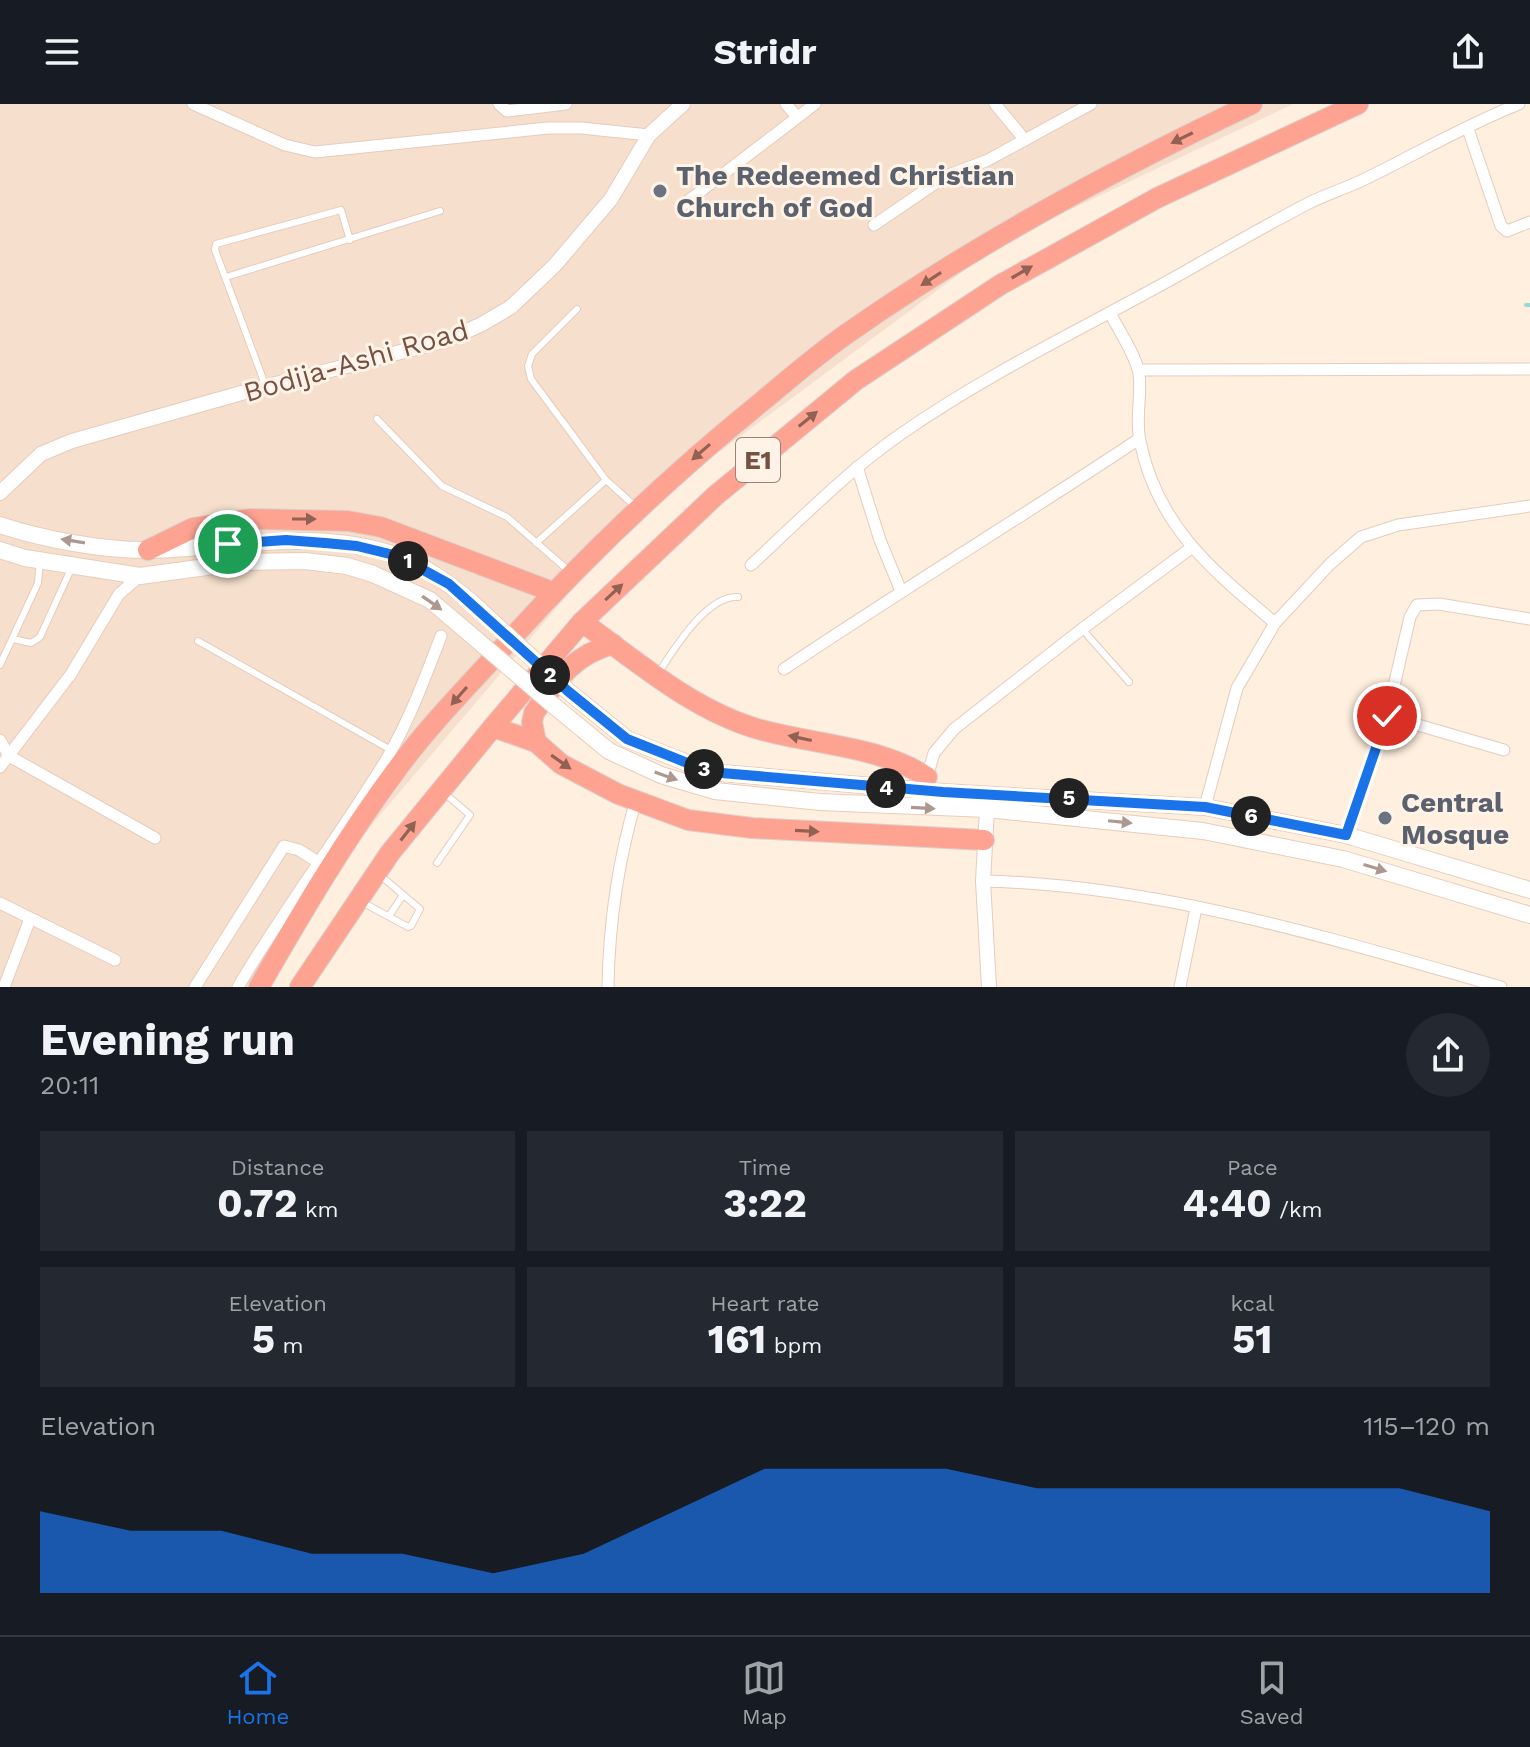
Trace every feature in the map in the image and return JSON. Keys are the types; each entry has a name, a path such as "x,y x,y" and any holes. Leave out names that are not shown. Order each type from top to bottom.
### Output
{"highway":[{"name":"E1","path":"259,987 319,882 397,769 553,592 638,508 740,419 830,346 874,316 983,246 1113,172 1252,104"},
{"name":"E1","path":"300,987 376,872 440,790 582,622 734,480 856,380 951,316 1118,218 1358,104"},
{"path":"148,550 193,528 250,519 348,521 381,527 553,592"},
{"path":"582,622 682,694 745,724 909,765 927,777"},
{"path":"536,742 534,713 567,667 594,649 613,644"},
{"path":"493,727 536,742 561,764 618,794 688,820 752,828 984,840"}],"main road":[{"path":"0,525 29,534 148,550 286,540 357,546 398,556 449,584 569,692 627,739 710,772 943,792 1205,807 1346,835 1530,890"},
{"path":"0,550 40,560 140,576 243,562 305,561 347,566 373,574 430,600 609,751 661,775 715,791 820,802 987,809 1203,831 1343,859 1530,915"},
{"path":"1312,852 1318,829"}],"street":[{"path":"193,104 285,145 315,152 548,128 649,135"},
{"path":"499,104 507,111 566,104"},
{"name":"Bodija-Ashi Road","path":"0,493 27,465 52,449 447,340 474,329 511,307 555,265 611,199 649,135 683,104"},
{"path":"786,104 797,117"},
{"path":"684,204 815,104"},
{"path":"995,104 1025,140"},
{"path":"874,225 946,176 986,161 1091,104"},
{"path":"751,565 857,467 898,436 998,372 1311,202 1367,178 1438,140 1468,129 1483,118 1519,104"},
{"path":"1468,129 1501,226 1507,231 1530,222"},
{"path":"1110,313 1139,370 1139,439 1158,493 1191,548 1275,623"},
{"path":"1139,370 1530,369"},
{"path":"784,669 1139,439"},
{"path":"857,467 880,540 901,591"},
{"path":"1205,807 1237,688 1275,623 1330,564 1361,537 1398,525 1530,506"},
{"path":"943,792 927,777 934,753 942,740 1082,629 1191,548"},
{"path":"0,767 71,674 119,594 140,576"},
{"path":"1346,835 1387,716 1410,617 1417,605 1439,604 1530,619"},
{"path":"238,987 275,925 391,750 441,636"},
{"path":"1387,716 1504,750"},
{"path":"0,740 9,756 155,838"},
{"path":"608,987 612,914 625,837 636,800"},
{"path":"987,809 983,881 989,987"},
{"path":"195,987 284,846 299,850 318,862"},
{"path":"983,881 1091,887 1196,908 1318,937 1501,987"},
{"path":"0,903 115,960"},
{"path":"1180,987 1196,908"},
{"path":"4,987 30,919"}],"lane":[{"path":"267,388 215,250 216,244 341,210 350,240"},
{"path":"226,277 440,211"},
{"path":"577,309 532,354 528,366 531,379 606,480 638,508"},
{"path":"377,419 442,486 495,510 572,574"},
{"path":"536,543 606,480"},
{"path":"0,665 38,583 40,560"},
{"path":"13,639 31,643 40,637 74,566"},
{"path":"657,675 706,612 725,598 738,597"},
{"path":"1082,629 1129,682"},
{"path":"198,641 391,750"},
{"path":"437,863 470,815 440,790"},
{"path":"357,900 408,927 421,912 376,872"},
{"path":"389,916 403,895"}],"shaded area":[{"path":"0,104 1293,104 1004,241 638,512 358,841 269,987 0,987"}],"place":[{"name":"The Redeemed Christian Church of God","path":"660,191"},
{"name":"Central Mosque","path":"1385,818"}],"route":[{"path":"228,544 286,540 357,546 398,556 449,584 569,692 627,739 710,772 943,792 1205,807 1346,835 1387,716"}]}
